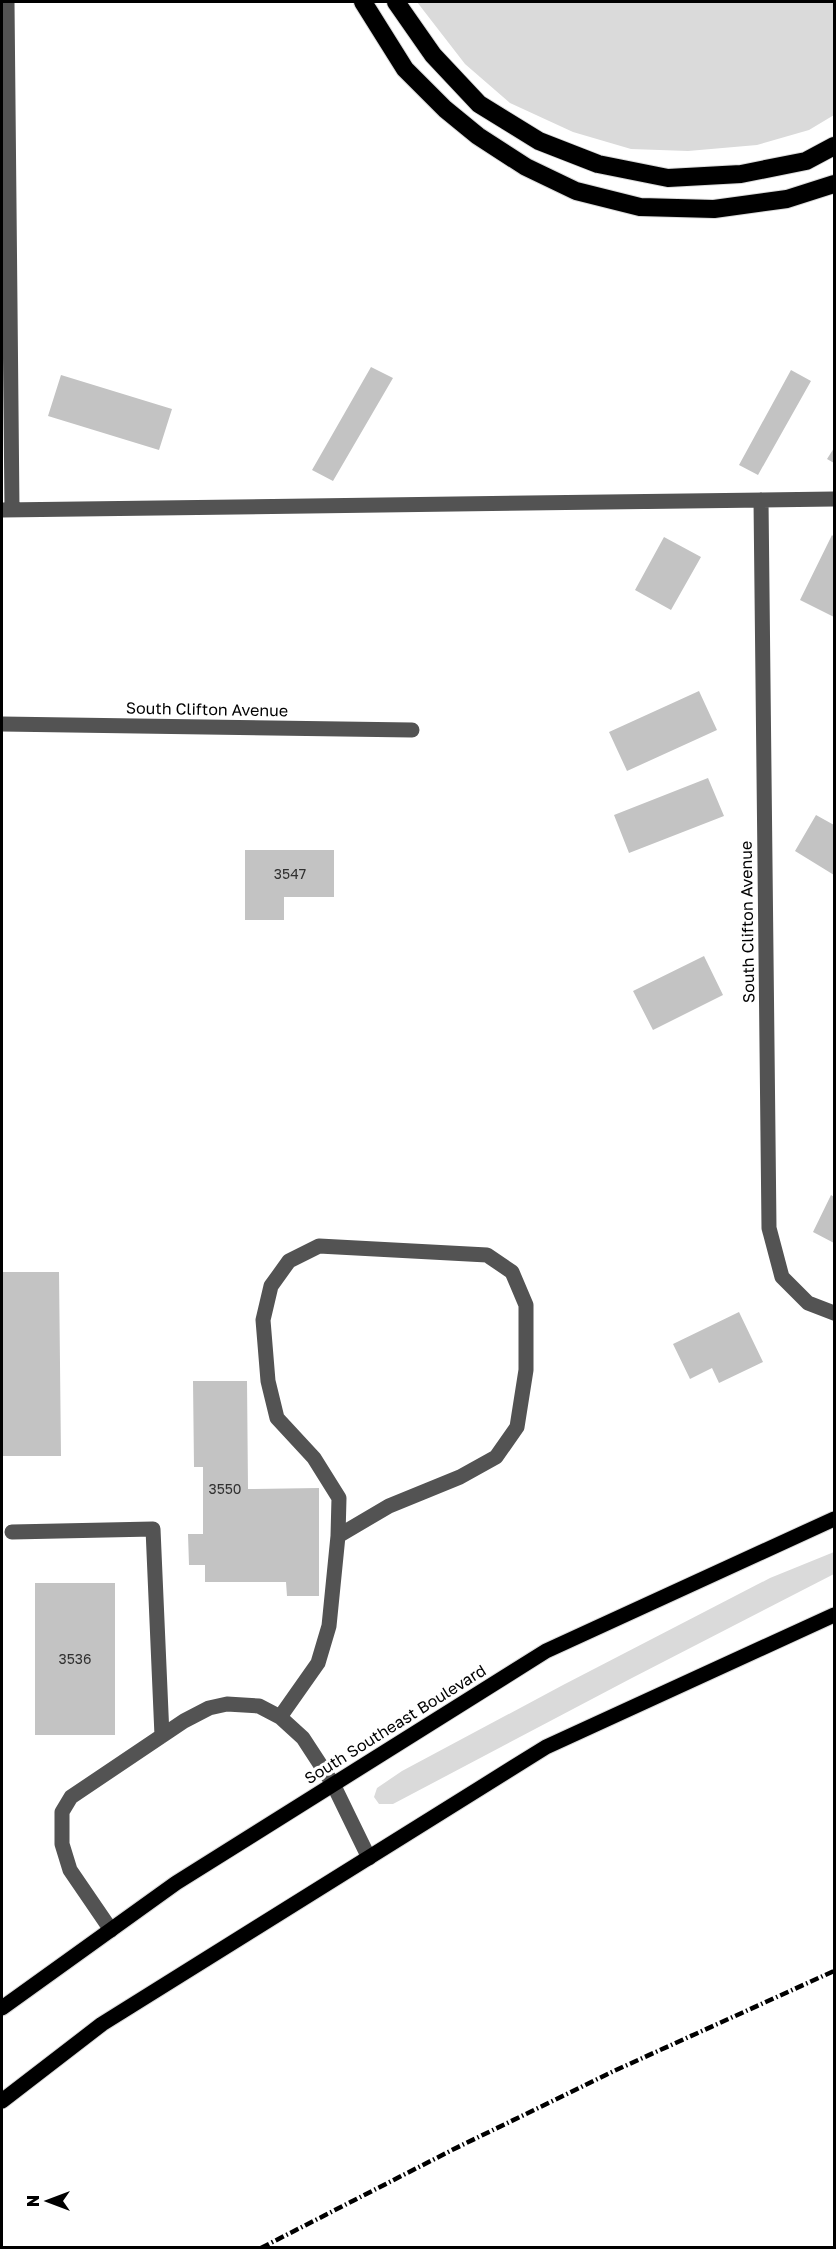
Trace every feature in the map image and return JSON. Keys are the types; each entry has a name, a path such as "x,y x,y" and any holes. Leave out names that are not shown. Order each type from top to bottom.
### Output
{"highway":[{"path":"363,2 405,69 445,109 478,136 526,168 576,191 640,207 714,209 787,199 834,184"},
{"path":"396,2 433,55 479,104 539,141 598,164 668,178 741,174 806,160 834,146"}],"main road":[{"name":"South Southeast Boulevard","path":"2,2008 176,1883 546,1651 834,1519"},
{"path":"2,2101 102,2024 546,1747 834,1615"}],"street":[{"path":"7,2 7,510 834,499"},
{"name":"South Clifton Avenue","path":"761,500 769,1228 782,1277 808,1304 834,1313"},
{"name":"South Clifton Avenue","path":"2,724 412,730"},
{"path":"280,1717 318,1663 328,1626 338,1536 339,1497 314,1458 278,1418 268,1381 263,1320 272,1286 289,1261 319,1246 487,1255 512,1272 526,1305 526,1370 517,1427 496,1457 460,1477 389,1506 338,1536"},
{"path":"12,1532 153,1529 162,1736"},
{"path":"111,1930 70,1870 62,1844 62,1812 71,1797 184,1720 209,1708 227,1704 259,1706 280,1717 303,1738 333,1784 369,1858"}],"shaded area":[{"path":"417,2 834,2 834,115 809,130 757,145 688,151 631,149 573,132 510,103 465,64"},
{"path":"834,1552 834,1574 393,1804 379,1804 374,1797 377,1788 402,1771 563,1685 770,1578"}],"building":[{"path":"371,367 393,378 333,481 312,470"},
{"path":"791,370 811,381 758,475 739,465"},
{"path":"61,375 172,409 159,450 48,416"},
{"path":"834,448 834,463 827,459"},
{"path":"832,535 834,537 834,617 800,600"},
{"path":"664,537 701,557 671,610 635,590"},
{"path":"699,691 717,730 627,771 609,732"},
{"path":"708,778 724,816 629,853 614,815"},
{"path":"816,815 834,825 834,875 795,851"},
{"path":"245,850 334,850 334,897 284,897 284,920 245,920"},
{"path":"704,956 723,995 653,1030 633,991"},
{"path":"831,1195 834,1197 834,1243 813,1232"},
{"path":"2,1272 59,1272 61,1456 2,1456"},
{"path":"739,1312 763,1362 719,1383 712,1368 690,1379 673,1344"},
{"path":"193,1381 247,1381 248,1489 319,1488 319,1596 287,1596 286,1582 205,1582 205,1565 189,1565 188,1534 203,1534 203,1467 194,1467"},
{"path":"35,1583 115,1583 115,1735 35,1735"}],"railway":[{"path":"261,2248 454,2149 614,2071 834,1971"}]}
